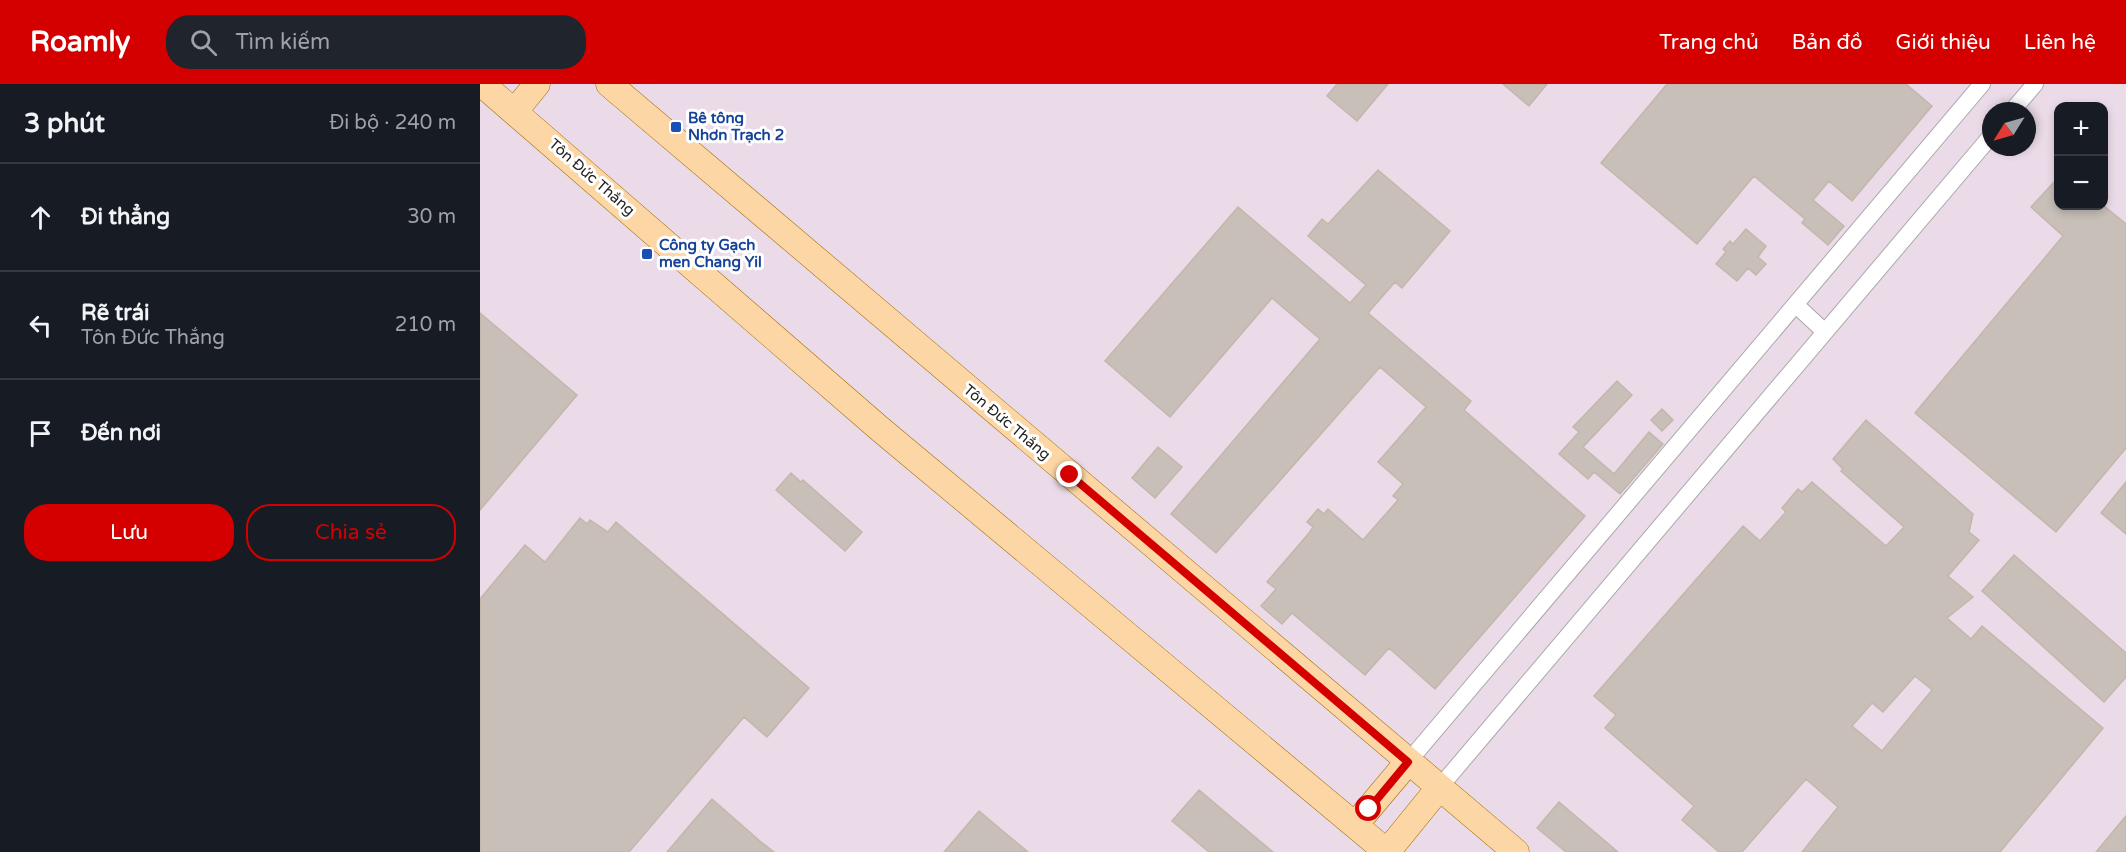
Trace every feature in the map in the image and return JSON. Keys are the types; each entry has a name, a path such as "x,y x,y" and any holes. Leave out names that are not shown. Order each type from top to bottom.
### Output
{"main road":[{"name":"Tôn Đức Thắng","path":"482,84 880,429 1387,852"},
{"path":"515,111 537,84"},
{"name":"Tôn Đức Thắng","path":"609,84 1516,852"},
{"path":"1355,825 1408,762"},
{"path":"1387,852 1439,788"}],"street":[{"path":"1408,762 1982,84"},
{"path":"2020,102 2035,84"},
{"path":"1439,788 1982,147"},
{"path":"1796,305 1825,332"}],"shaded area":[{"path":"480,84 2126,84 2126,852 480,852"}],"building":[{"path":"1337,84 1388,84 1357,121 1327,96"},
{"path":"1503,84 1547,84 1529,106"},
{"path":"1667,84 1906,84 1932,106 1852,201 1829,181 1813,200 1844,226 1828,245 1802,223 1805,219 1754,176 1697,244 1601,163"},
{"path":"1378,170 1450,231 1402,288 1395,282 1368,313 1471,401 1464,410 1585,516 1435,689 1389,648 1365,675 1292,613 1282,624 1261,606 1276,589 1267,582 1309,533 1313,527 1307,522 1318,509 1324,514 1328,509 1363,540 1398,500 1393,496 1403,484 1378,462 1426,407 1380,367 1216,553 1171,514 1320,339 1272,298 1170,417 1105,361 1238,207 1350,303 1366,285 1308,236 1322,219 1328,224"},
{"path":"2054,182 2054,210 2108,209 2126,224 2126,448 2056,532 1915,413 2063,236 2031,207"},
{"path":"1746,229 1766,246 1758,257 1766,264 1756,275 1748,268 1737,281 1716,264 1726,252 1723,249 1730,241 1733,244"},
{"path":"480,313 577,395 480,510"},
{"path":"1617,381 1632,395 1583,447 1614,474 1649,432 1663,444 1620,494 1594,472 1588,479 1559,454 1579,432 1573,427"},
{"path":"1662,409 1673,420 1662,431 1651,420"},
{"path":"1866,420 1973,514 1969,532 1979,540 1948,576 1973,597 1947,618 1971,639 1982,626 2103,728 2000,852 1802,852 1838,807 1806,779 1742,852 1719,852 1682,820 1694,806 1605,728 1616,715 1594,696 1743,526 1760,541 1786,512 1782,508 1798,489 1802,492 1812,482 1886,546 1904,527 1841,471 1843,469 1833,459","holes":["1915,676 1932,690 1882,751 1852,726 1872,703 1883,712"]},
{"path":"1158,447 1182,467 1155,498 1132,478"},
{"path":"791,473 801,482 803,480 862,532 845,551 776,490"},
{"path":"2126,482 2126,534 2101,513"},
{"path":"580,518 587,524 590,520 608,532 616,522 809,688 767,737 744,717 629,852 480,852 480,599 525,545 545,562"},
{"path":"2014,555 2126,653 2126,677 2104,702 1982,591"},
{"path":"1199,790 1273,852 1209,852 1172,821"},
{"path":"712,799 761,842 774,852 667,852"},
{"path":"1559,802 1618,852 1566,852 1537,828"},
{"path":"979,811 1028,852 944,852"},
{"path":"2126,816 2126,852 2096,852"}],"place":[{"name":"Bê tông Nhơn Trạch 2","path":"676,127"},
{"name":"Công ty Gạch men Chang Yil","path":"647,254"}],"route":[{"path":"1070,475 1408,762 1369,809"}]}
